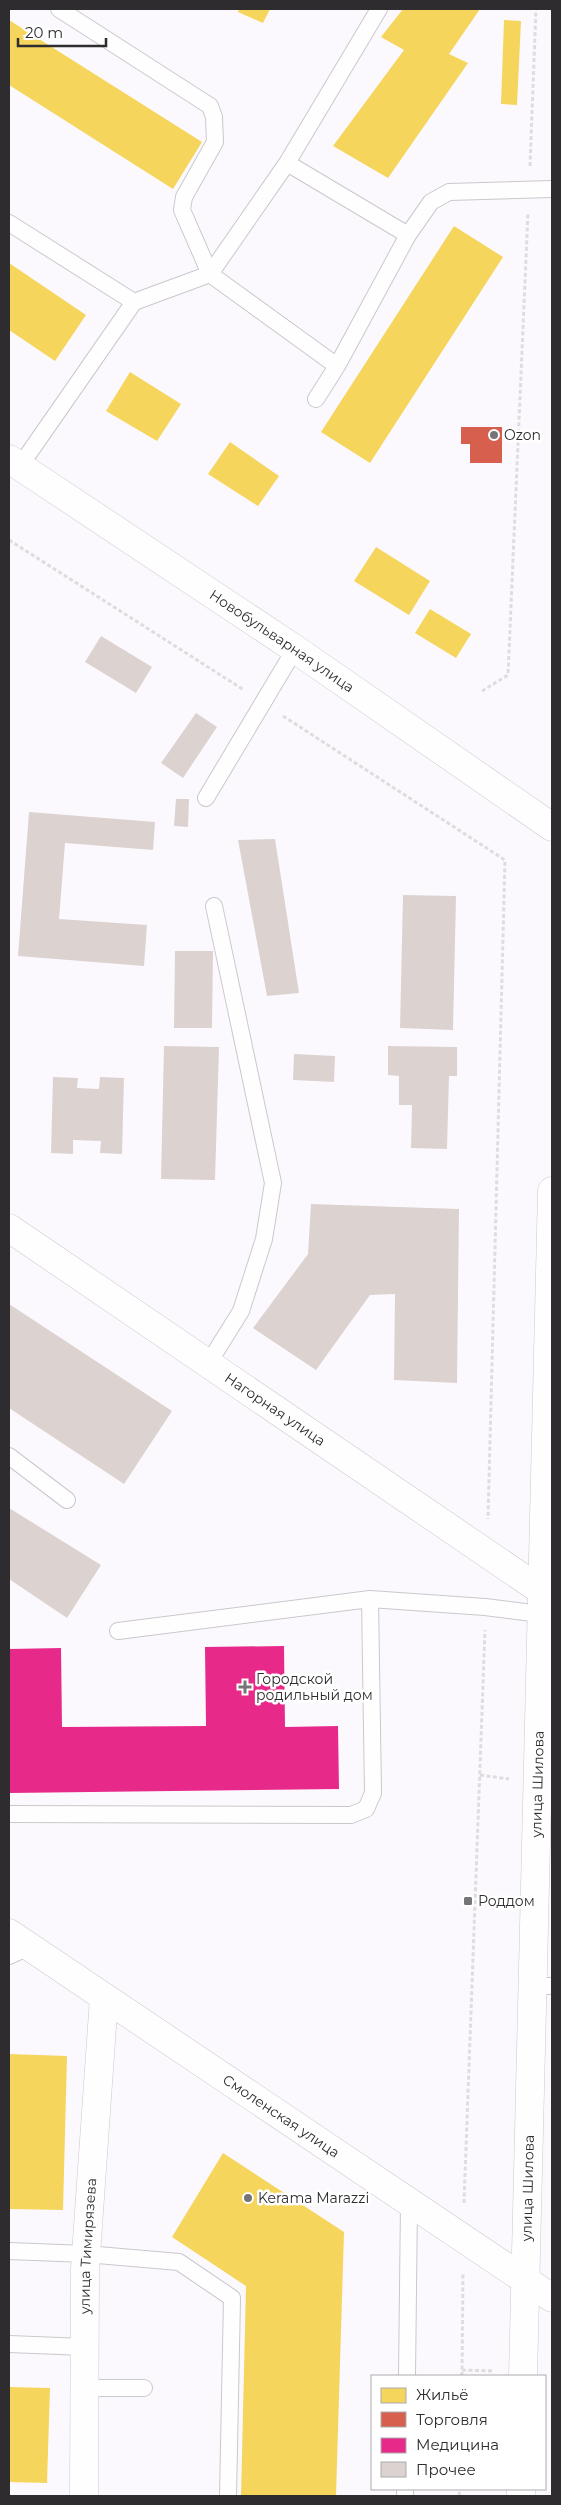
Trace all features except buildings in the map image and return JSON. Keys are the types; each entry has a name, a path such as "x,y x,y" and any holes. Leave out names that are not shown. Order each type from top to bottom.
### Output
{"main road":[{"name":"Новобульварная улица","path":"14,462 295,649 552,827"},
{"name":"улица Шилова","path":"524,2375 526,2279 543,1986 552,1191"},
{"name":"Нагорная улица","path":"9,1228 487,1553 546,1607"},
{"name":"Смоленская улица","path":"16,1945 104,1998 552,2298"},
{"name":"улица Тимирязева","path":"84,2496 86,2254 104,1998"}],"lane":[{"path":"59,9 210,106 214,117 215,142 184,197 182,210 210,274 337,366"},
{"path":"14,462 134,302 210,274 287,163 379,9"},
{"path":"287,163 408,235"},
{"path":"316,399 337,366 408,235 431,202 449,192 552,189"},
{"path":"9,223 134,302"},
{"path":"206,798 295,649"},
{"path":"208,1364 241,1311 264,1239 273,1183 214,906"},
{"path":"9,1456 67,1500"},
{"path":"118,1631 370,1599 486,1607 546,1607"},
{"path":"9,1814 351,1815 366,1809 373,1793 370,1599"},
{"path":"407,2375 409,2202"},
{"path":"9,2251 86,2254 179,2262 232,2298 228,2496"},
{"path":"9,2344 85,2347"},
{"path":"85,2388 144,2388"}],"path":[{"path":"482,691 508,675 536,9"},
{"path":"9,540 505,860 487,1553"},
{"path":"462,2375 463,2238 486,1607"}],"place":[{"name":"Ozon","path":"494,435"},
{"name":"Городской родильный дом","path":"245,1687"},
{"name":"Роддом","path":"468,1901"},
{"name":"Kerama Marazzi","path":"248,2198"}]}
